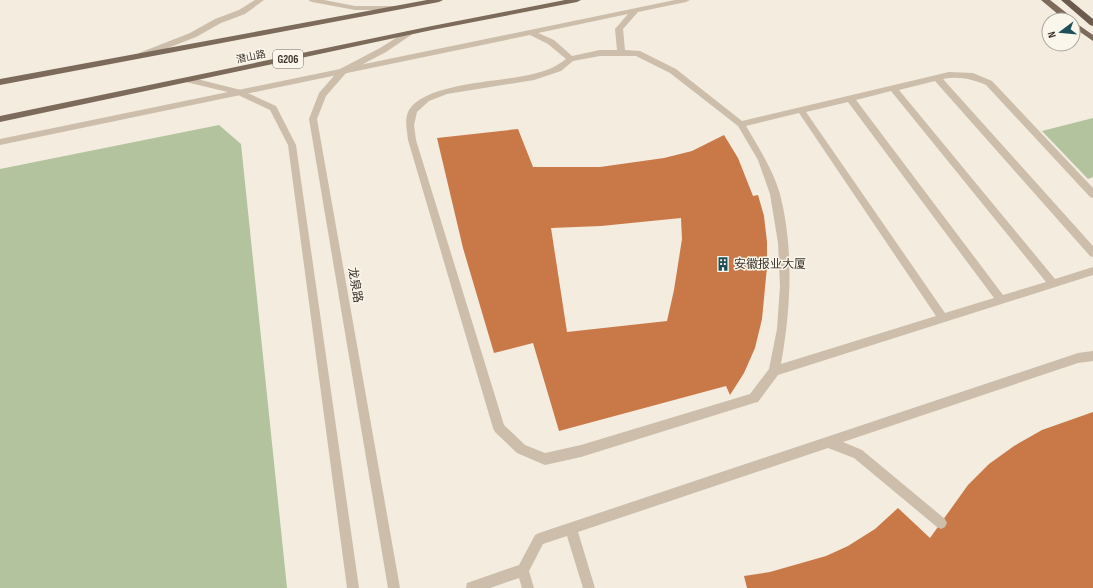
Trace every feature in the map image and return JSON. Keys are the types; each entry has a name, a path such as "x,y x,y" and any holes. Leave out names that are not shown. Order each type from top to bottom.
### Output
{"highway":[{"path":"1065,0 1093,23"}],"main road":[{"name":"潜山路","path":"0,82 439,0"},
{"name":"潜山路","path":"0,119 410,33 577,0"},
{"path":"1045,0 1060,12"},
{"path":"1081,29 1093,39"}],"street":[{"path":"142,55 192,35 218,21 242,12 260,0"},
{"path":"312,0 355,8 398,8"},
{"path":"0,142 686,0"},
{"path":"621,53 619,29 634,11"},
{"path":"530,32 552,42 571,59"},
{"name":"龙泉路","path":"394,588 313,118 322,95 343,71 383,50 410,33"},
{"path":"600,53 621,53 637,53 673,71 741,124 762,160 775,194 783,243 785,286 782,322 774,371 754,398 581,451 545,459 520,449 499,428 414,147 410,125 413,111 426,99 446,91 534,78 558,69 571,59 600,53"},
{"path":"741,124 949,75 973,76 989,83 1093,194"},
{"path":"937,78 1093,253"},
{"path":"189,80 238,92 273,108 292,145 353,588"},
{"path":"893,88 1053,283"},
{"path":"850,98 1001,300"},
{"path":"802,110 943,318"},
{"path":"774,371 1093,271"},
{"path":"472,588 523,570 540,539 1078,358 1093,356"},
{"path":"828,442 858,454 941,523"},
{"path":"571,528 589,588"},
{"path":"523,570 528,588"}],"green space":[{"path":"1093,118 1093,177 1088,179 1042,131"},
{"path":"219,125 241,144 287,588 0,588 0,169"}],"building":[{"path":"518,129 533,167 600,167 664,158 692,151 724,135 738,158 753,196 758,195 764,216 767,242 767,267 762,319 755,348 744,373 730,395 726,386 559,431 533,343 494,353 463,248 437,138","holes":["681,218 682,239 674,290 667,321 567,332 551,228 601,226"]},
{"path":"1093,412 1093,588 747,588 744,576 770,572 826,556 848,546 875,529 898,508 930,538 968,485 989,464 1014,446 1042,430"}],"place":[{"name":"安徽报业大厦","path":"723,264"}]}
